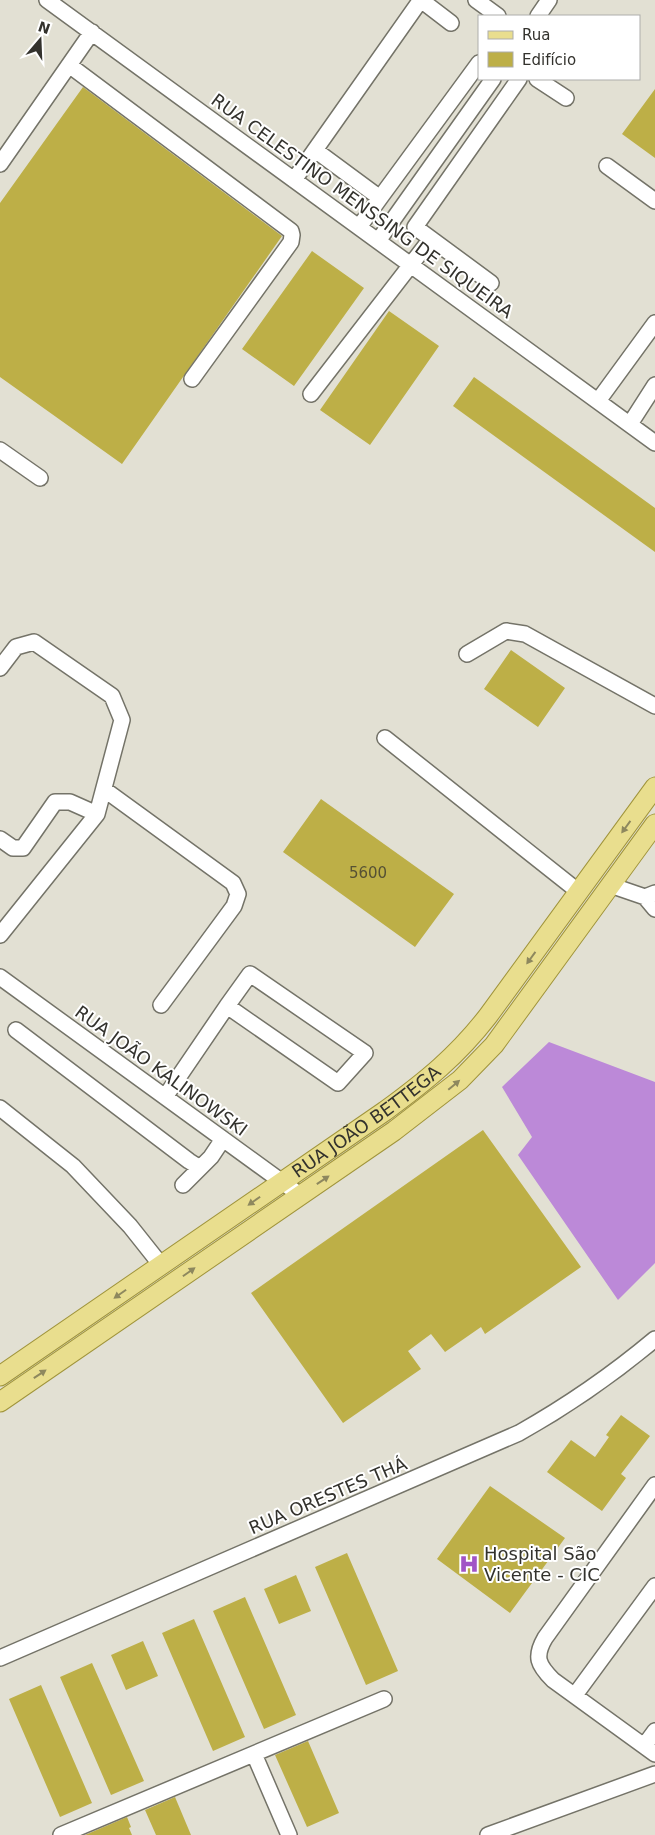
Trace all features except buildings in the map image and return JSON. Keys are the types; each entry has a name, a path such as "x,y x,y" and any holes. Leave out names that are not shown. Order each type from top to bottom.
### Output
{"main road":[{"name":"RUA JOÃO BETTEGA","path":"0,1376 392,1106 458,1052 488,1016 655,787"},
{"name":"RUA JOÃO BETTEGA","path":"0,1402 421,1112 460,1080 494,1045 655,824"}],"street":[{"name":"RUA CELESTINO MENSSING DE SIQUEIRA","path":"47,0 655,442"},
{"path":"294,180 420,0 451,23"},
{"path":"476,0 497,10"},
{"path":"539,15 549,0"},
{"path":"0,164 92,32"},
{"path":"359,227 478,64"},
{"path":"69,65 291,230 291,242 192,379"},
{"path":"378,241 492,80"},
{"path":"491,283 430,240 415,226 518,80"},
{"path":"539,80 566,98"},
{"path":"315,150 380,198"},
{"path":"607,166 655,201"},
{"path":"311,394 430,240"},
{"path":"598,401 655,323"},
{"path":"630,424 655,385"},
{"path":"0,450 40,478"},
{"path":"467,654 506,631 525,634 655,706"},
{"path":"0,668 16,647 34,642 112,696 122,720 105,790 97,814 0,935"},
{"path":"385,738 579,892"},
{"path":"105,790 232,883 238,894 234,906 161,1004"},
{"path":"0,839 12,848 23,848 55,802 70,802 97,814"},
{"path":"610,885 650,895 655,909"},
{"path":"165,1097 227,1006 250,974 365,1053 338,1083 227,1006"},
{"name":"RUA JOÃO KALINOWSKI","path":"0,976 300,1195"},
{"path":"16,1030 200,1168"},
{"path":"0,1108 74,1166 130,1226 161,1265"},
{"path":"183,1184 211,1157 222,1139"},
{"name":"RUA ORESTES THÁ","path":"0,1658 519,1433 608,1378 655,1339"},
{"path":"655,1485 545,1638 539,1651 538,1659 546,1673 650,1750 655,1732"},
{"path":"575,1696 655,1586"},
{"path":"61,1835 384,1699"},
{"path":"254,1754 289,1835"},
{"path":"488,1835 655,1774"}],"shaded area":[{"path":"549,1042 655,1082 655,1263 618,1300 518,1155 532,1137 502,1087"}],"place":[{"name":"Hospital São Vicente - CIC","path":"469,1564"}]}
